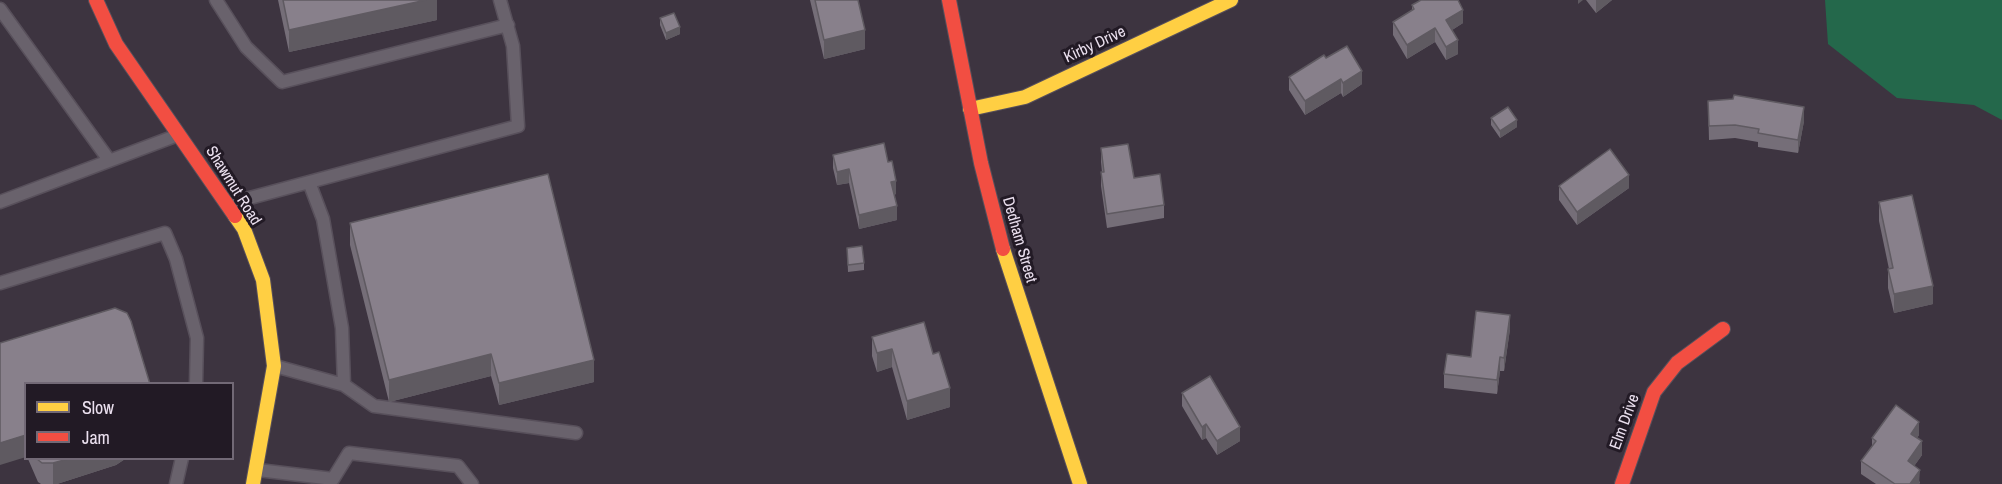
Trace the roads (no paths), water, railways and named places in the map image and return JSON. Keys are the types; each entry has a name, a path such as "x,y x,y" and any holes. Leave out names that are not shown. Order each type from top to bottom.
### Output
{"street":[{"name":"Shawmut Road","path":"96,0 116,44 244,229 263,280 274,366 253,484"},
{"name":"Dedham Street","path":"949,0 970,109 999,237 1058,410 1080,484"},
{"name":"Kirby Drive","path":"970,109 1024,97 1231,0"},
{"name":"Elm Drive","path":"1622,484 1654,392 1677,363 1723,329"}],"lane":[{"path":"216,0 246,47 282,82 508,25"},
{"path":"228,204 518,126 513,46 500,0"},
{"path":"0,9 109,160"},
{"path":"0,202 180,135"},
{"path":"309,182 323,219 342,328 344,385"},
{"path":"0,283 165,233 176,259 197,338 196,382"},
{"path":"274,366 344,385 374,406 576,433"},
{"path":"256,470 334,481 349,453 458,466 472,484"},
{"path":"176,484 182,460"}]}
